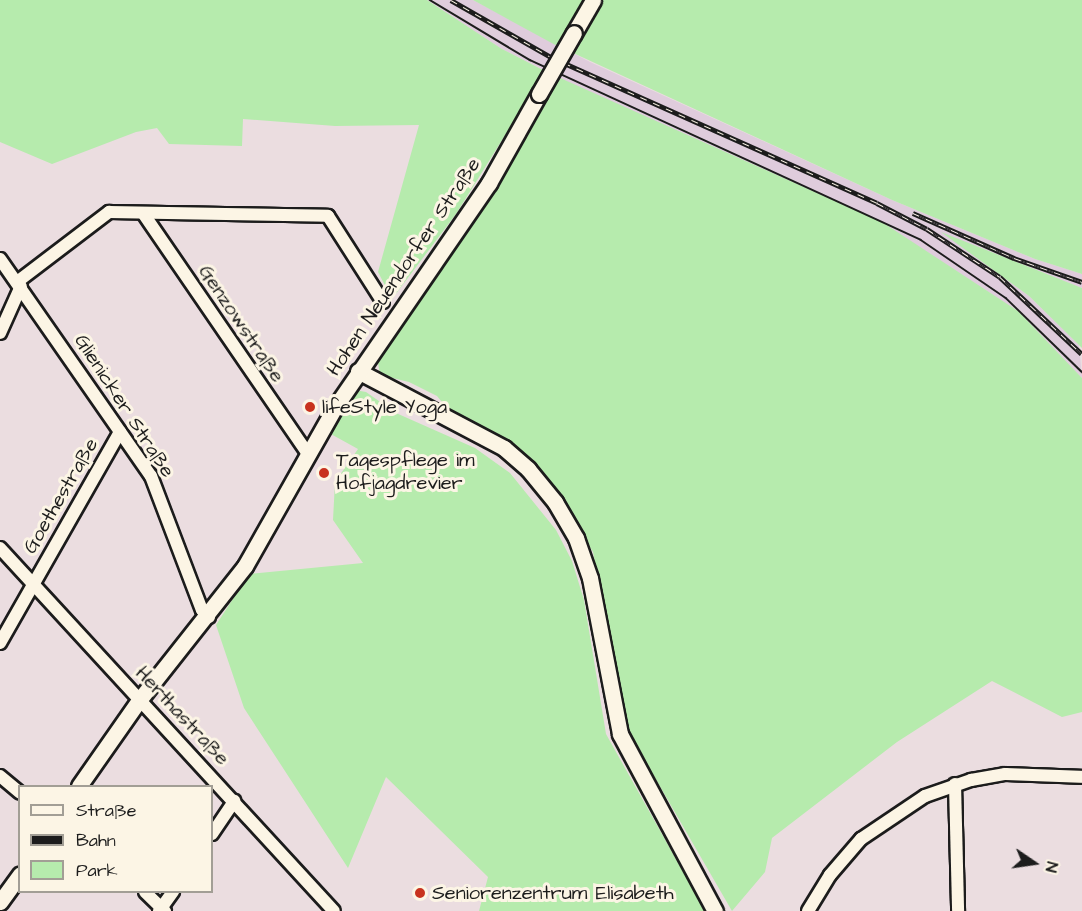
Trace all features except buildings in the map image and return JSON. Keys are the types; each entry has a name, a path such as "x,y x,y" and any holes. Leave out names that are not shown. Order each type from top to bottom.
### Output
{"main road":[{"name":"Hohen Neuendorfer Straße","path":"80,785 140,699 209,617 245,566 358,371 489,183 593,0"},
{"path":"358,371 504,448 528,469 555,502 588,572 620,734 715,911"},
{"path":"0,902 18,877"}],"street":[{"path":"0,333 19,284 109,212 328,216 383,302"},
{"name":"Genzowstraße","path":"143,213 308,454"},
{"name":"Glienicker Straße","path":"0,259 153,482 202,610 209,617"},
{"name":"Goethestraße","path":"0,643 120,432"},
{"name":"Herthastraße","path":"0,548 334,911"},
{"path":"808,911 834,869 867,834 913,802 955,784 1023,773 1082,777"},
{"path":"0,776 18,791"},
{"path":"955,784 958,911"},
{"path":"213,832 234,801"},
{"path":"147,893 162,910 172,893"}],"shaded area":[{"path":"427,0 473,0 590,62 892,200 1035,259 1082,274 1082,288 945,234 1029,296 1079,345 1082,378 1018,311 882,223 576,86 502,49"}],"green space":[{"path":"0,0 427,0 502,49 545,71 456,214 392,299 378,272 419,125 335,126 243,119 242,146 169,144 157,128 136,132 52,164 0,142"},
{"path":"473,0 584,0 559,47"},
{"path":"601,0 1082,0 1082,274 1035,259 892,200 571,52"},
{"path":"558,77 882,222 1018,311 1082,378 1082,712 1062,717 992,681 897,742 772,838 765,872 732,911 625,726 593,552 557,495 481,427 446,407 437,396 409,382 380,375 378,363 501,180"},
{"path":"941,232 1082,288 1082,348 1029,296"},
{"path":"355,390 366,392 396,413 475,448 510,473 556,530 572,561 584,600 606,734 705,911 479,911 488,877 386,777 348,868 244,708 216,625 249,574 363,563 333,520 335,482 358,449 329,433"}],"tram line":[{"path":"430,0 530,60 921,240 1006,298 1082,372"}],"railway":[{"path":"451,0 551,57 877,203 927,229 1000,277 1082,354"},
{"path":"913,213 1014,258 1082,282"}],"place":[{"name":"lifeStyle Yoga","path":"310,407"},
{"name":"Tagespflege im Hofjagdrevier","path":"324,473"},
{"name":"Seniorenzentrum Elisabeth","path":"420,893"}]}
